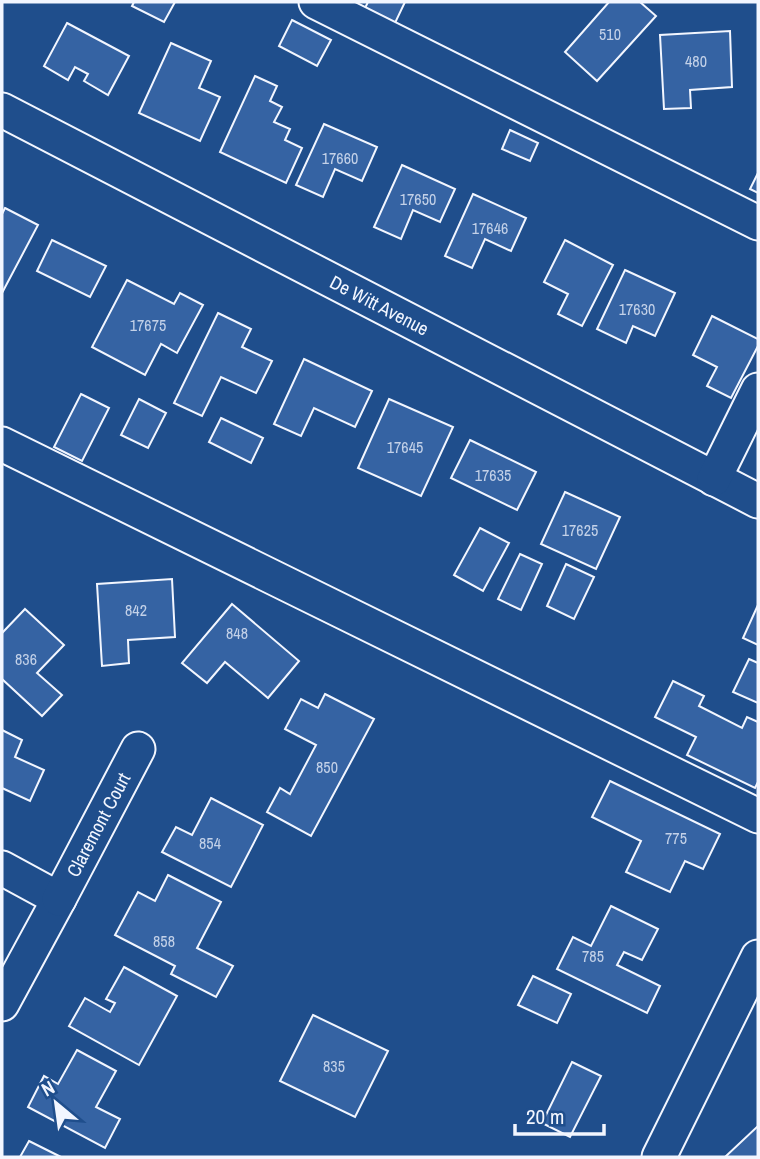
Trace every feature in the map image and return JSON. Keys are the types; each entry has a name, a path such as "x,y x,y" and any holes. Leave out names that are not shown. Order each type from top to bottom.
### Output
{"street":[{"path":"316,2 758,223"},
{"name":"De Witt Avenue","path":"2,110 758,501"},
{"path":"714,480 758,390"},
{"path":"2,444 758,816"},
{"name":"Claremont Court","path":"2,1004 138,749"},
{"path":"2,868 59,899"},
{"path":"659,1157 758,957"}],"building":[{"path":"134,2 175,2 164,22 132,6"},
{"path":"368,2 405,2 395,23 365,8"},
{"path":"609,2 640,2 656,16 597,81 565,52"},
{"path":"292,20 331,40 317,66 279,46"},
{"path":"67,23 129,56 108,95 84,81 88,74 75,67 68,80 44,66"},
{"path":"730,31 732,87 690,90 691,108 664,109 660,35"},
{"path":"171,43 211,61 199,88 220,97 200,141 139,113"},
{"path":"255,76 277,86 270,101 282,107 274,122 290,129 285,140 302,148 286,183 220,152"},
{"path":"324,124 377,147 362,181 335,169 323,197 296,185"},
{"path":"510,130 538,143 530,161 502,149"},
{"path":"402,165 455,189 440,222 413,210 401,239 374,227"},
{"path":"758,173 758,193 750,189"},
{"path":"473,194 526,218 511,251 485,239 472,268 445,256"},
{"path":"5,208 38,225 2,293 2,214"},
{"path":"52,240 106,266 90,297 37,271"},
{"path":"565,240 613,265 582,326 558,314 568,294 544,282"},
{"path":"625,270 675,293 655,336 633,326 626,343 597,329"},
{"path":"127,280 174,304 180,293 203,305 177,353 161,344 145,375 92,347"},
{"path":"218,313 251,329 242,347 272,361 256,393 221,377 202,416 174,403"},
{"path":"712,316 758,339 758,346 731,398 707,386 717,367 693,355"},
{"path":"304,359 372,391 355,427 314,408 301,436 274,424"},
{"path":"81,394 109,408 82,461 54,447"},
{"path":"139,399 166,413 148,448 121,435"},
{"path":"389,399 453,427 421,496 358,468"},
{"path":"221,418 263,438 251,463 209,442"},
{"path":"470,440 536,472 517,510 451,478"},
{"path":"565,492 620,517 596,569 541,544"},
{"path":"480,528 509,543 483,591 454,575"},
{"path":"520,554 542,564 521,610 498,599"},
{"path":"566,564 594,577 574,619 547,606"},
{"path":"172,579 175,637 128,640 129,663 102,666 97,584"},
{"path":"232,604 299,661 268,698 225,662 207,683 182,663"},
{"path":"758,605 758,645 743,638"},
{"path":"25,609 64,645 37,673 62,695 42,716 2,679 2,631"},
{"path":"749,659 758,663 758,703 733,692"},
{"path":"673,681 704,696 699,706 742,728 747,717 758,722 758,782 755,788 687,755 696,737 655,717"},
{"path":"325,694 374,719 311,836 267,812 280,788 290,794 316,745 285,729 301,699 318,708"},
{"path":"2,730 22,740 15,757 44,770 30,801 2,788"},
{"path":"610,781 720,834 703,869 685,861 670,892 626,872 641,841 592,817"},
{"path":"211,798 263,825 231,887 162,852 176,827 192,835"},
{"path":"168,875 221,902 197,948 233,966 216,997 171,974 175,966 115,935 138,892 155,901"},
{"path":"611,906 658,929 642,960 624,952 617,965 660,986 647,1013 557,969 573,937 591,946"},
{"path":"124,967 177,996 139,1065 69,1026 85,998 110,1012 115,1003 106,999"},
{"path":"533,976 571,994 557,1023 518,1005"},
{"path":"313,1015 388,1051 355,1117 280,1081"},
{"path":"77,1050 116,1071 96,1107 120,1119 105,1148 28,1107 44,1076 58,1084"},
{"path":"572,1062 601,1076 570,1137 542,1123"},
{"path":"758,1126 758,1157 725,1157"},
{"path":"29,1141 61,1157 20,1157"}]}
